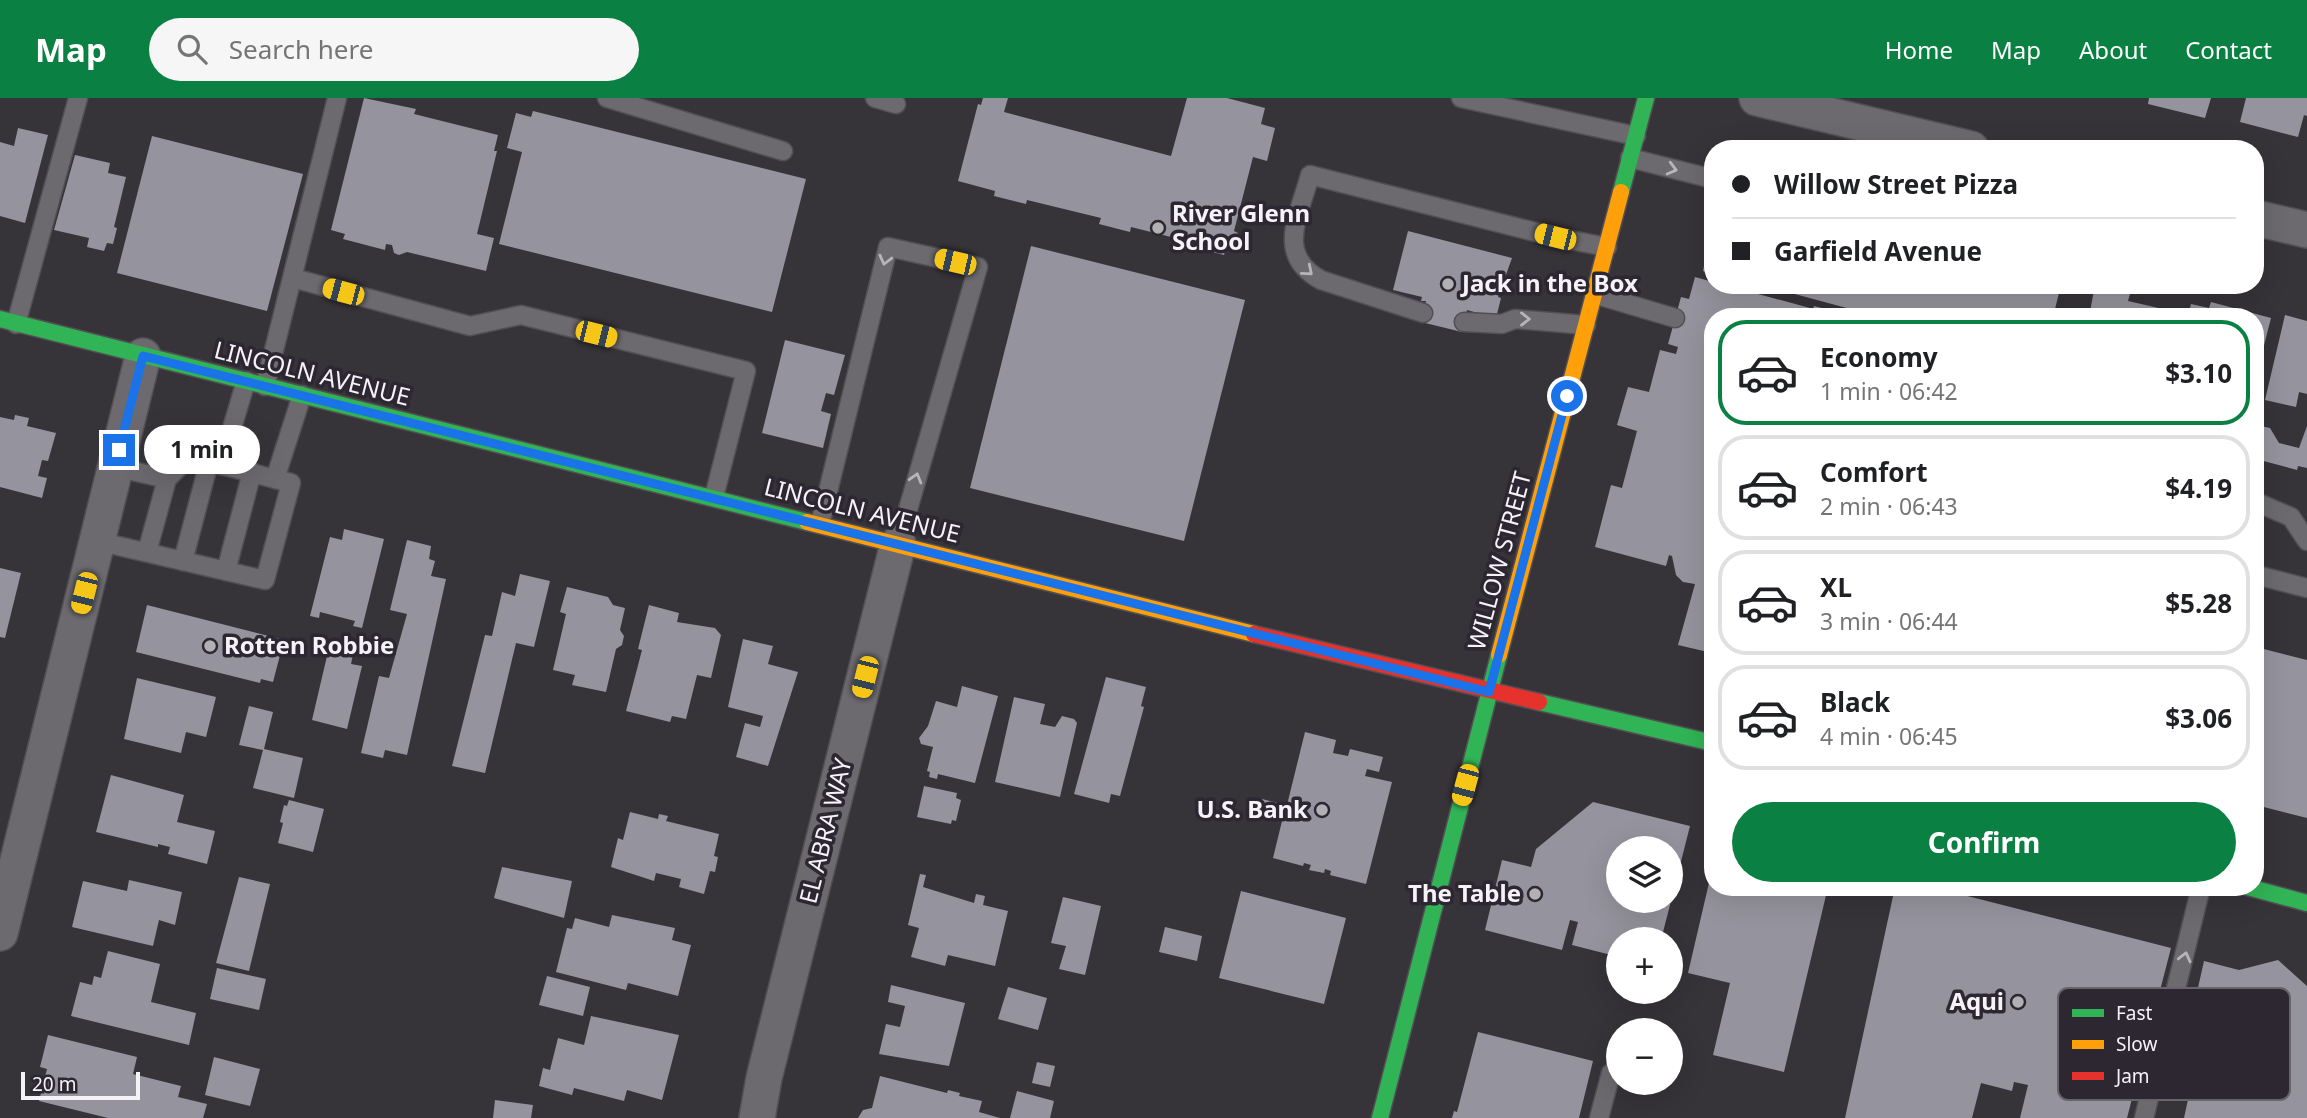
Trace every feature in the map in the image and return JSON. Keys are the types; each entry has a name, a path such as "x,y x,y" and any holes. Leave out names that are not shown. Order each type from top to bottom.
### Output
{"main road":[{"name":"WILLOW STREET","path":"1380,1118 1646,98"},
{"name":"LINCOLN AVENUE","path":"8,321 1489,692 1704,741"},
{"path":"2264,891 2307,903"}],"street":[{"path":"1757,98 1933,140"},
{"path":"2264,220 2307,230"},
{"path":"0,933 143,356"},
{"name":"EL ABRA WAY","path":"757,1118 764,1078 898,544"}],"lane":[{"path":"8,321 78,98"},
{"path":"265,386 337,98"},
{"path":"607,98 783,151"},
{"path":"875,98 896,104"},
{"path":"1461,98 1636,136"},
{"path":"1630,158 1704,178"},
{"path":"1423,313 1321,280 1305,272 1294,257 1294,234 1310,175 1555,237 1606,247"},
{"path":"820,524 888,247 978,267 898,544"},
{"path":"293,278 470,326 521,315 746,371 714,497"},
{"path":"1594,294 1675,318"},
{"path":"1464,322 1502,324 1515,318 1586,325"},
{"path":"183,561 215,463 246,381"},
{"path":"275,479 302,395"},
{"path":"97,541 265,580 291,483 188,457 166,479 148,552"},
{"path":"114,467 166,479"},
{"path":"226,571 252,472"},
{"path":"2264,505 2291,517 2307,541"},
{"path":"2264,577 2307,588"},
{"path":"2176,988 2199,896"},
{"path":"1599,1118 1606,1092"},
{"path":"2144,1118 2148,1100"}],"building":[{"path":"364,98 416,109 414,114 498,135 494,151 497,151 477,234 494,238 486,271 407,252 399,255 394,253 392,245 386,244 385,250 343,239 345,234 331,230"},
{"path":"983,98 1008,98 1004,112 1171,156 1187,98 1227,98 1265,108 1261,124 1275,128 1267,161 1253,157 1234,231 1238,233 1234,247 1226,245 1224,255 1197,248 1199,244 1131,227 1130,232 1099,224 1101,218 1027,200 1026,204 994,196 995,191 958,181 978,104 981,105"},
{"path":"2149,98 2211,98 2205,118 2148,104"},
{"path":"2246,98 2307,98 2307,116 2304,115 2298,137 2240,122"},
{"path":"533,111 806,179 772,312 499,244 522,152 507,148 516,113 531,117"},
{"path":"18,128 48,135 25,223 0,216 0,142 14,146"},
{"path":"152,136 303,174 267,311 117,273"},
{"path":"75,155 110,163 108,173 126,177 114,227 117,228 113,244 107,243 104,251 87,247 89,238 54,230"},
{"name":"Jack in the Box","path":"1408,231 1512,258 1498,297 1501,298 1496,318 1467,310 1462,332 1421,322 1426,301 1421,301 1422,297 1393,290"},
{"path":"1031,246 1245,300 1184,541 970,488"},
{"path":"1695,277 1704,280 1704,294 1758,294 1810,308 1704,308 1704,651 1678,645 1695,584 1683,582 1676,575 1672,556 1669,555 1666,566 1595,547 1611,485 1622,488 1637,431 1617,425 1628,387 1649,392 1660,350 1676,354 1678,347 1668,344 1681,297 1689,299"},
{"path":"1794,294 2059,294 2055,308 1847,308"},
{"path":"2093,294 2130,294 2128,301 2159,308 2091,308"},
{"path":"2211,302 2234,308 2209,308"},
{"path":"2191,304 2209,308 2190,308"},
{"path":"2285,315 2307,321 2307,394 2299,392 2296,407 2265,400"},
{"path":"2264,316 2271,318 2264,346"},
{"path":"785,340 845,355 834,395 826,393 821,411 831,414 823,448 762,433"},
{"path":"15,415 29,418 27,426 56,433 48,461 42,460 38,476 47,478 42,498 0,487 0,417 14,420"},
{"path":"2307,426 2307,468 2298,466 2297,470 2264,461 2264,427 2270,428 2279,443 2299,448"},
{"path":"344,529 384,539 362,628 353,626 355,621 320,612 319,618 310,616 330,537 342,540"},
{"path":"407,540 431,546 429,559 435,561 431,576 446,579 407,755 385,750 383,758 361,753 379,676 389,678 407,614 390,610"},
{"path":"0,568 21,573 5,638 0,637"},
{"path":"520,574 550,581 534,647 516,643 485,773 452,766 485,635 492,636 502,592 515,596"},
{"path":"567,587 608,597 613,605 625,608 620,630 624,636 622,645 616,649 606,692 572,685 575,675 553,670 566,614 560,612"},
{"name":"Rotten Robbie","path":"147,605 284,640 273,682 261,679 260,683 136,652"},
{"path":"649,605 679,613 677,622 715,628 721,635 711,678 697,675 686,719 672,716 670,722 626,711 642,650 638,649"},
{"path":"331,639 355,645 351,664 362,666 347,729 312,720"},
{"path":"743,639 773,646 768,664 798,672 768,766 736,757 745,723 760,727 763,716 728,707"},
{"path":"2264,649 2307,660 2307,818 2264,807"},
{"path":"1106,677 1146,687 1141,706 1144,707 1120,796 1111,794 1109,803 1074,794"},
{"path":"137,678 216,697 206,737 186,732 181,753 124,739"},
{"path":"962,686 998,696 975,783 938,774 937,779 929,777 930,772 927,771 933,747 921,744 919,738 928,726 936,701 957,707"},
{"path":"1014,697 1045,704 1040,724 1055,727 1062,716 1074,719 1077,723 1060,797 995,782"},
{"path":"249,706 273,712 264,749 303,758 294,798 253,788 263,750 239,745"},
{"name":"U.S. Bank","path":"1305,732 1336,740 1333,753 1348,756 1350,749 1383,757 1379,772 1367,769 1365,776 1392,782 1366,884 1330,875 1331,871 1325,869 1324,873 1309,870 1311,865 1304,863 1303,866 1273,858 1282,821 1258,815 1262,799 1287,805"},
{"path":"111,775 184,795 177,822 215,831 207,864 168,854 170,847 158,844 158,847 96,832"},
{"path":"924,786 957,793 956,798 961,800 956,821 952,820 951,824 917,817"},
{"path":"289,800 324,809 313,852 278,843 284,805 287,806"},
{"path":"1593,802 1690,826 1683,854 1683,836 1606,836 1606,913 1668,913 1664,927 1606,927 1606,954 1572,945 1578,922 1570,920 1562,950 1485,930 1502,860 1531,867 1536,849"},
{"path":"630,812 658,819 659,814 668,816 666,821 719,834 714,856 718,857 715,872 710,871 704,894 679,887 681,879 656,873 654,881 611,867 618,838 623,840"},
{"path":"502,867 572,881 564,918 494,898"},
{"path":"920,874 926,875 923,887 974,903 976,894 985,896 983,905 1008,911 995,966 948,955 945,966 911,957 919,928 908,925"},
{"path":"239,877 270,884 249,971 216,963"},
{"path":"129,880 182,892 175,925 159,920 153,946 72,927 83,881 127,891"},
{"path":"1241,891 1346,918 1324,1004 1219,978"},
{"path":"1706,896 1826,896 1784,1072 1713,1055 1730,983 1688,973"},
{"path":"1893,896 1967,896 2171,948 2161,988 2058,988 2058,1100 2132,1100 2127,1118 2020,1118 2028,1085 2014,1082 2012,1091 1981,1083 1972,1118 1845,1118"},
{"path":"1063,897 1101,906 1085,975 1059,969 1066,946 1051,943"},
{"path":"612,915 675,928 672,940 691,945 678,996 628,983 626,990 556,972 567,928 572,929 575,918 609,927"},
{"path":"1165,927 1202,936 1197,961 1159,952"},
{"path":"108,951 160,964 151,1002 196,1013 189,1045 71,1016 80,982 92,985 94,976 101,978"},
{"path":"2278,960 2307,986 2307,1118 2184,1118 2188,1100 2290,1100 2290,988 2198,988 2204,961 2239,970"},
{"path":"217,968 266,979 259,1010 210,999"},
{"path":"547,976 590,987 583,1016 539,1005"},
{"path":"891,985 965,1003 949,1066 879,1054 886,1024 900,1027 905,1006 888,1002"},
{"path":"1008,987 1047,998 1038,1030 998,1019"},
{"path":"591,1016 679,1035 662,1100 627,1090 624,1101 574,1088 572,1095 539,1086 543,1068 550,1070 558,1038 584,1045"},
{"path":"1478,1032 1593,1061 1579,1118 1452,1118 1454,1111 1457,1112"},
{"path":"48,1035 137,1057 133,1074 181,1086 178,1097 207,1104 203,1118 108,1118 39,1101 47,1069 40,1067"},
{"path":"214,1057 260,1069 250,1106 205,1095"},
{"path":"1037,1062 1055,1066 1050,1087 1032,1083"},
{"path":"880,1076 947,1093 948,1090 960,1093 959,1096 982,1101 979,1112 1000,1118 858,1118 863,1110 872,1108"},
{"path":"1017,1091 1054,1101 1050,1118 1010,1118"},
{"path":"495,1100 533,1105 531,1118 493,1118"}],"traffic: fast":[{"path":"1621,192 1646,98"},
{"path":"0,319 807,522"},
{"path":"1380,1118 1499,655"},
{"path":"1539,702 1704,741"},
{"path":"2264,891 2307,903"}],"traffic: slow":[{"path":"1499,655 1621,192"},
{"path":"807,522 1254,634"}],"traffic: jam":[{"path":"1254,634 1539,702"}],"place":[{"name":"River Glenn School","path":"1158,228"},
{"name":"Jack in the Box","path":"1448,284"},
{"name":"Rotten Robbie","path":"210,646"},
{"name":"U.S. Bank","path":"1322,810"},
{"name":"The Table","path":"1535,894"},
{"name":"Aqui","path":"2018,1002"}],"route":[{"path":"119,450 143,356 1489,692 1567,396"}]}
